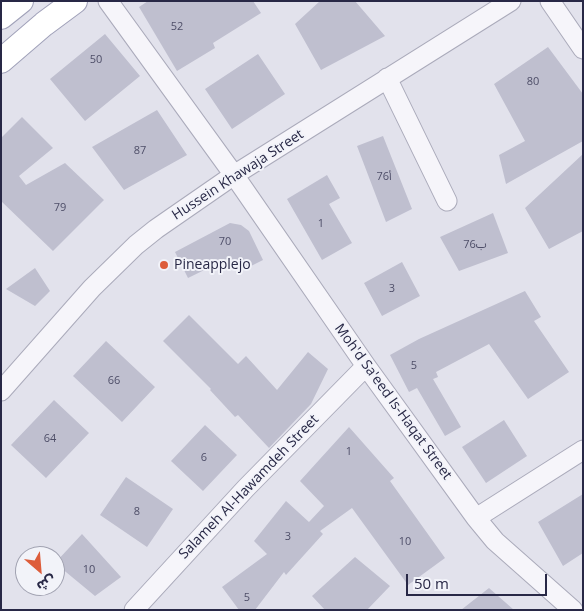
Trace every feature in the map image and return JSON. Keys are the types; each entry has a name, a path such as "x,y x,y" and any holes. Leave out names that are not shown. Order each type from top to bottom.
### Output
{"main road":[{"path":"1,17 21,1"},
{"path":"1,61 44,24 75,1"}],"street":[{"name":"Moh'd Sa'eed Is-Haqat Street","path":"108,1 234,175 366,366 476,518 495,541 573,610"},
{"name":"Hussein Khawaja Street","path":"1,391 92,288 136,245 234,175 511,1"},
{"path":"550,1 583,49"},
{"path":"387,78 446,200"},
{"name":"Salameh Al-Hawamdeh Street","path":"134,610 246,488 366,366"},
{"path":"476,518 583,450"}],"building":[{"path":"148,1 253,1 261,13 213,43 215,48 177,71 139,7"},
{"path":"320,1 355,1 385,36 321,70 295,24"},
{"path":"105,34 140,76 85,121 50,79"},
{"path":"548,47 583,94 583,141 506,184 499,155 525,141 494,84"},
{"path":"258,54 285,94 232,129 205,89"},
{"path":"157,110 187,155 124,190 92,147"},
{"path":"22,117 53,148 19,176 26,185 65,163 104,200 53,251 1,201 1,138"},
{"path":"383,136 412,209 386,222 357,146"},
{"path":"583,154 583,231 549,249 525,208"},
{"path":"327,175 340,198 329,204 352,243 322,260 287,199"},
{"path":"493,213 508,253 459,271 440,237"},
{"path":"230,223 241,225 249,231 263,260 239,272 231,257 188,278 175,252"},
{"path":"402,262 420,296 382,316 364,283"},
{"path":"35,268 50,291 35,306 6,289"},
{"path":"525,291 541,317 534,321 569,372 528,399 489,344 436,372 438,377 433,379 461,427 445,436 417,388 409,392 390,355 419,339"},
{"path":"189,315 238,364 246,356 277,390 308,352 328,369 311,404 269,448 238,415 235,417 211,389 163,341"},
{"path":"106,341 155,387 122,422 73,376"},
{"path":"54,400 89,433 46,478 11,445"},
{"path":"504,420 527,456 486,483 462,447"},
{"path":"205,425 237,455 203,491 171,461"},
{"path":"349,427 394,478 390,481 445,558 408,585 352,508 320,531 323,534 286,575 284,572 255,610 239,610 222,587 267,554 254,541 286,501 309,522 324,506 300,481"},
{"path":"126,477 173,509 147,547 100,515"},
{"path":"583,494 583,553 563,566 538,522"},
{"path":"82,534 121,577 95,596 65,571 65,552"},
{"path":"355,557 390,586 367,610 325,610 312,596"},
{"path":"489,588 514,610 461,610"}],"place":[{"name":"Pineapplejo","path":"164,265"}]}
